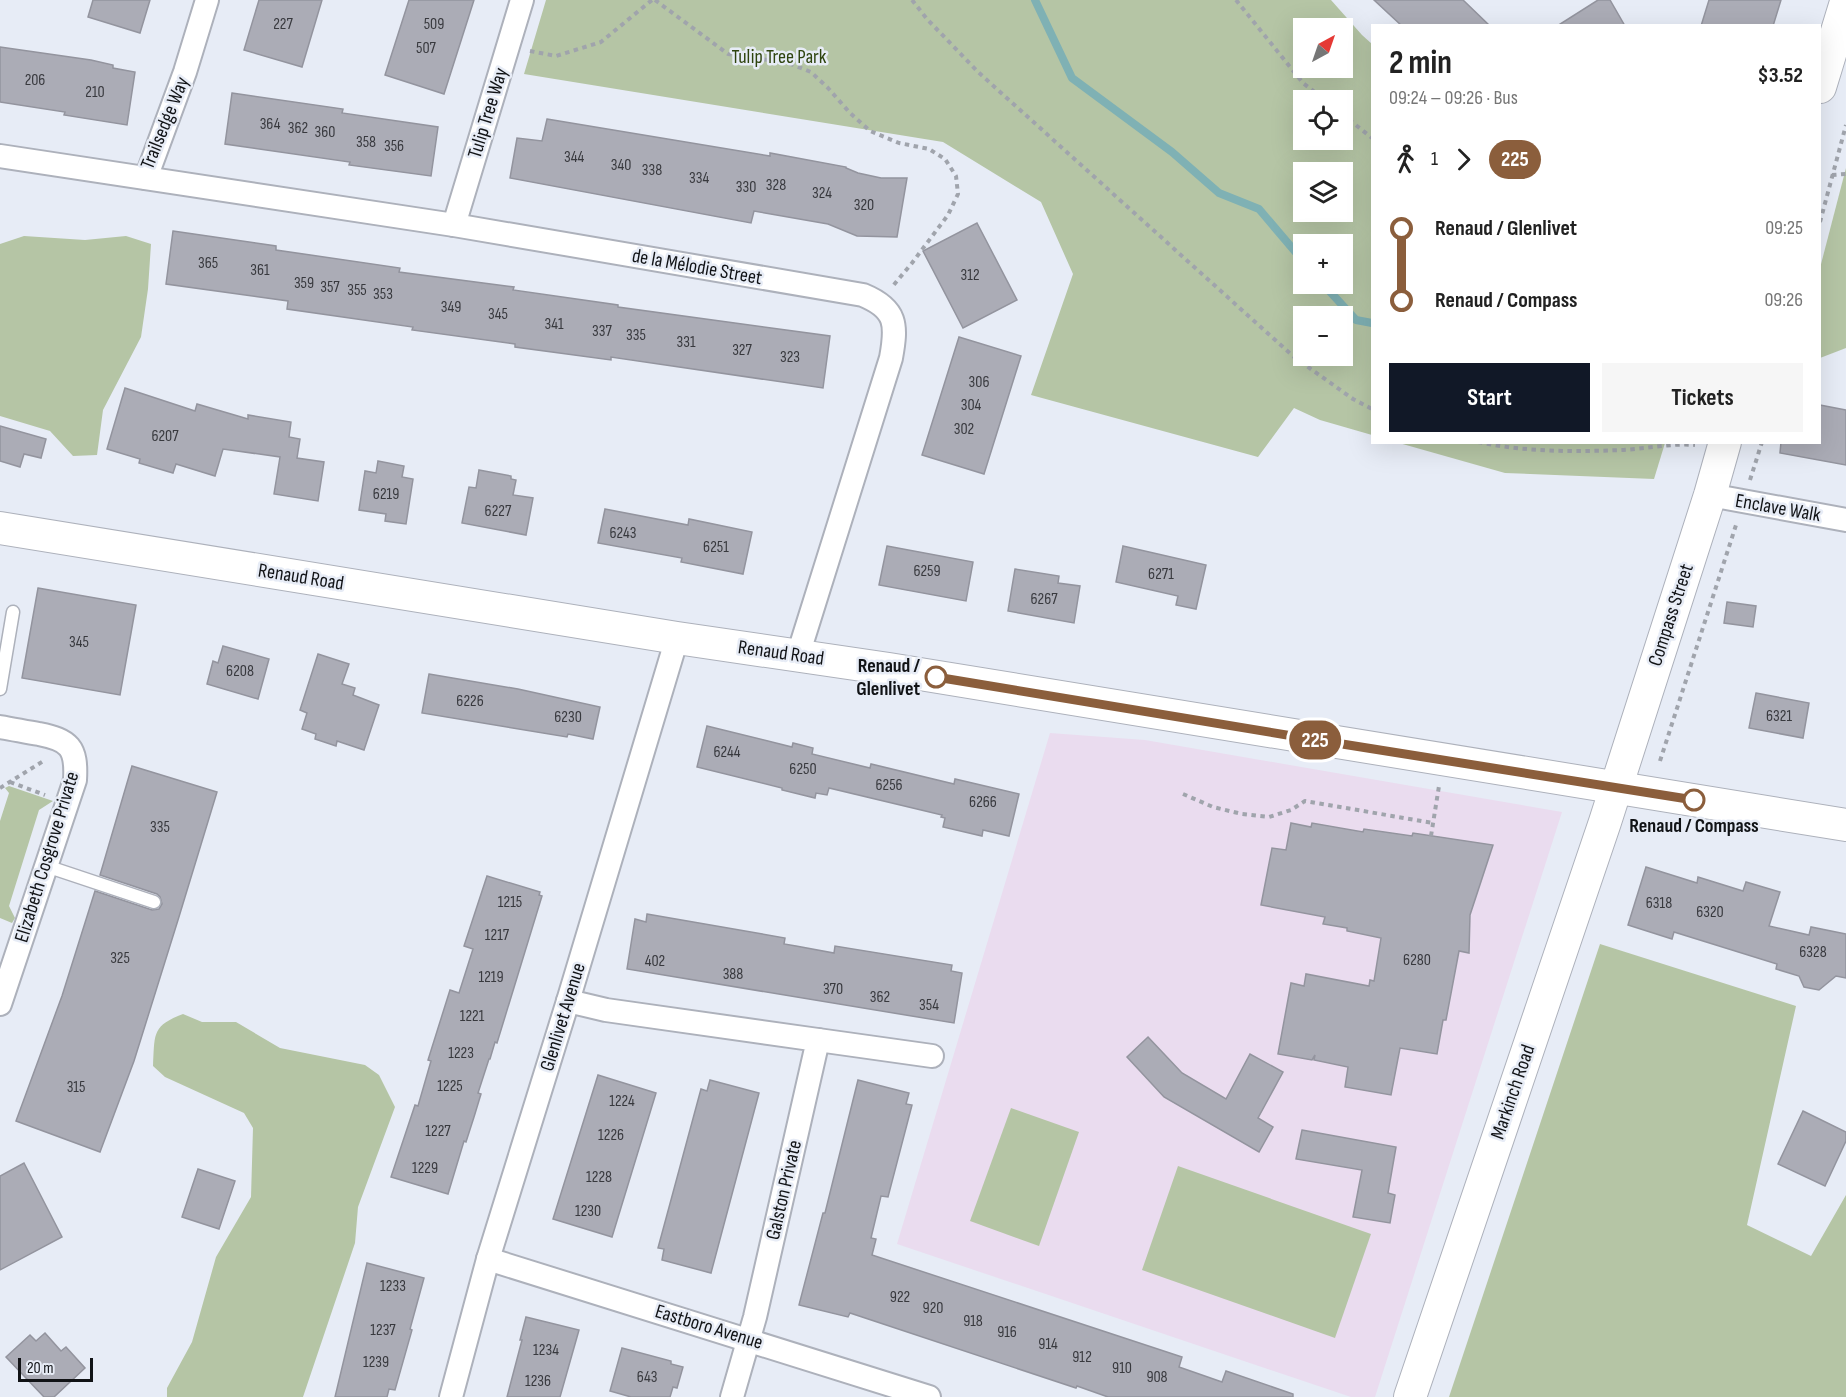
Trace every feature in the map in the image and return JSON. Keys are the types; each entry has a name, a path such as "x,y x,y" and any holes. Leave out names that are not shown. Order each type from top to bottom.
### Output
{"street":[{"name":"Trailsedge Way","path":"0,156 146,177 185,72 207,0"},
{"name":"Tulip Tree Way","path":"454,225 522,0"},
{"path":"1821,84 1846,2"},
{"name":"de la Mélodie Street","path":"146,177 454,225 863,295 878,301 890,313 895,333 891,358 798,655"},
{"name":"Compass Street","path":"1616,787 1724,445"},
{"name":"Enclave Walk","path":"1710,495 1846,520"},
{"name":"Renaud Road","path":"0,528 1846,825"},
{"name":"Glenlivet Avenue","path":"451,1397 488,1259 677,638"},
{"name":"Elizabeth Cosgrove Private","path":"0,727 60,739 69,746 76,762 75,780 0,1004"},
{"name":"Markinch Road","path":"1410,1397 1616,787"},
{"path":"568,1001 606,1010 932,1056"},
{"name":"Galston Private","path":"732,1397 750,1340 818,1040"},
{"name":"Eastboro Avenue","path":"488,1259 929,1397"}],"lane":[{"path":"0,689 13,612"},
{"path":"46,866 154,902"}],"path":[{"path":"508,48 556,56 601,42 653,0 728,54 788,63 811,72 870,131 899,143 929,149 945,159 956,176 958,194 948,215 897,282"},
{"path":"912,0 978,72 1294,357 1353,399 1371,408"},
{"path":"1236,0 1302,83 1311,90"},
{"path":"1353,123 1371,137"},
{"path":"1821,218 1846,125"},
{"path":"1832,175 1846,174"},
{"path":"1491,444 1556,451 1724,445"},
{"path":"1660,761 1761,444"},
{"path":"0,788 54,755"},
{"path":"9,782 55,799"},
{"path":"1431,836 1439,785"},
{"path":"1183,794 1213,807 1242,814 1269,817 1291,810 1305,801 1433,823"}],"shaded area":[{"path":"1050,733 1145,740 1562,812 1375,1397 1351,1397 897,1244"}],"green space":[{"name":"Tulip Tree Park","path":"546,0 1331,0 1347,18 1293,18 1293,78 1353,78 1353,25 1371,43 1371,435 1320,420 1294,408 1258,457 1031,395 1073,274 1041,202 943,142 524,74"},
{"path":"1846,168 1846,348 1821,358 1821,264"},
{"path":"24,236 85,240 126,236 151,244 148,289 141,337 103,410 97,455 73,456 50,431 0,416 0,244"},
{"path":"1403,444 1665,444 1654,479 1505,473"},
{"path":"9,786 53,801 39,810 9,906 15,918 12,923 0,918 0,821 9,793 5,788"},
{"path":"1600,944 1796,1006 1747,1225 1811,1256 1846,1195 1846,1397 1449,1397"},
{"path":"183,1014 202,1022 236,1022 280,1048 365,1065 379,1075 395,1107 358,1207 355,1243 303,1397 167,1397 167,1388 192,1342 216,1257 251,1197 253,1128 244,1113 165,1077 153,1066 157,1033 165,1023"},
{"path":"1011,1108 1079,1132 1039,1246 970,1221"},
{"path":"1178,1166 1371,1234 1335,1338 1142,1270"}],"building":[{"path":"93,0 150,0 140,33 88,17"},
{"path":"259,0 322,0 302,67 244,50"},
{"path":"409,0 474,0 444,94 385,75"},
{"path":"1374,0 1463,0 1488,24 1400,24"},
{"path":"1598,0 1610,0 1624,24 1560,24"},
{"path":"1709,0 1781,0 1774,24 1702,24"},
{"path":"0,47 91,60 113,65 113,68 135,72 127,125 0,102"},
{"path":"232,93 343,109 342,113 438,127 431,176 225,144"},
{"path":"547,119 770,156 770,153 846,167 858,173 881,178 907,178 897,237 857,236 828,224 754,211 751,223 510,178 517,138 542,141"},
{"path":"977,223 1017,300 963,328 923,251"},
{"path":"173,231 276,246 276,250 400,268 399,272 514,287 513,290 618,305 618,307 830,336 823,388 611,357 611,360 515,347 515,344 412,330 413,327 287,309 288,301 166,284"},
{"path":"959,337 1021,356 984,474 922,455"},
{"path":"125,388 195,411 197,404 248,419 248,415 291,422 289,437 300,439 297,458 324,462 318,501 274,494 280,457 223,449 215,476 176,464 173,473 139,463 140,459 107,449"},
{"path":"1821,405 1846,410 1846,465 1780,453 1781,444 1821,444"},
{"path":"0,426 46,439 41,458 24,454 20,467 0,461"},
{"path":"378,461 404,466 402,477 413,479 406,524 385,521 386,514 359,510 365,471 376,473"},
{"path":"479,470 511,476 511,479 516,480 513,495 533,498 526,535 462,523 469,487 476,488"},
{"path":"605,509 688,525 689,519 752,532 743,574 681,562 682,558 598,543"},
{"path":"887,546 973,562 966,601 879,585"},
{"path":"1123,546 1206,565 1196,609 1176,605 1178,596 1116,582"},
{"path":"1015,569 1059,576 1058,583 1080,586 1074,623 1008,611"},
{"path":"38,588 136,605 120,695 22,678"},
{"path":"1727,602 1756,606 1753,627 1724,623"},
{"path":"223,646 269,659 258,699 207,684 213,661 218,663"},
{"path":"318,654 349,664 342,684 355,688 353,695 379,705 364,750 337,741 336,746 315,739 316,734 302,729 307,713 300,710"},
{"path":"429,674 518,689 600,707 593,739 568,734 567,737 422,713"},
{"path":"1756,693 1809,703 1803,738 1749,728"},
{"path":"707,726 792,747 793,743 813,748 812,754 870,768 871,764 954,784 955,779 1019,794 1009,836 983,830 982,836 943,827 945,818 941,817 942,815 829,788 827,795 816,793 815,798 697,767"},
{"path":"132,766 217,792 134,1061 100,1152 16,1121 62,996 95,891 152,910 159,909 162,904 157,894 100,875"},
{"path":"1291,823 1311,827 1312,823 1363,832 1364,829 1412,836 1413,833 1493,845 1470,915 1469,953 1459,951 1437,1054 1400,1048 1391,1095 1345,1087 1348,1067 1314,1060 1315,1055 1312,1060 1278,1054 1291,983 1304,986 1306,974 1369,986 1370,980 1374,981 1381,938 1323,924 1325,917 1261,905 1272,848 1286,850"},
{"path":"1646,867 1697,883 1698,877 1743,891 1746,882 1780,892 1769,926 1809,935 1811,927 1846,934 1846,978 1836,976 1819,990 1804,987 1799,976 1776,969 1777,964 1674,932 1672,939 1628,925"},
{"path":"487,876 540,892 539,895 542,896 448,1194 391,1177 415,1105 418,1106 431,1061 428,1060 450,990 459,993 473,949 464,946"},
{"path":"647,914 785,938 784,944 834,953 835,946 952,965 951,971 962,973 954,1023 627,969 635,919 646,922"},
{"path":"1148,1037 1182,1073 1226,1099 1250,1054 1283,1072 1258,1118 1273,1127 1259,1152 1164,1097 1127,1057"},
{"path":"598,1075 656,1093 612,1237 553,1219"},
{"path":"710,1080 759,1093 711,1273 662,1260 664,1249 658,1248 701,1089 707,1091"},
{"path":"858,1080 909,1093 906,1104 912,1105 888,1197 881,1196 871,1238 876,1239 872,1255 1182,1357 1179,1367 1222,1382 1226,1371 1293,1394 1293,1397 1108,1397 850,1313 848,1317 799,1305 823,1213 825,1213"},
{"path":"1803,1111 1846,1132 1846,1141 1825,1186 1778,1164"},
{"path":"1302,1130 1396,1147 1388,1193 1395,1195 1390,1223 1353,1217 1362,1170 1296,1159"},
{"path":"24,1163 62,1237 0,1270 0,1176"},
{"path":"198,1169 235,1181 219,1229 182,1217"},
{"path":"367,1263 424,1278 410,1329 412,1330 395,1390 389,1389 387,1397 335,1397"},
{"path":"526,1317 579,1330 560,1397 507,1397"},
{"path":"45,1333 61,1351 66,1347 85,1368 54,1397 44,1397 6,1357 30,1335 36,1341"},
{"path":"622,1348 671,1361 671,1364 683,1367 677,1388 673,1387 670,1397 631,1397 610,1391"}],"waterway":[{"path":"1035,0 1072,78 1172,152 1219,193 1259,209 1293,249"},
{"path":"1332,294 1356,320 1371,323"}],"bus line":[{"name":"225","path":"936,677 1694,800"}],"place":[{"name":"Renaud / Glenlivet","path":"936,677"},
{"name":"Renaud / Compass","path":"1694,800"}]}
